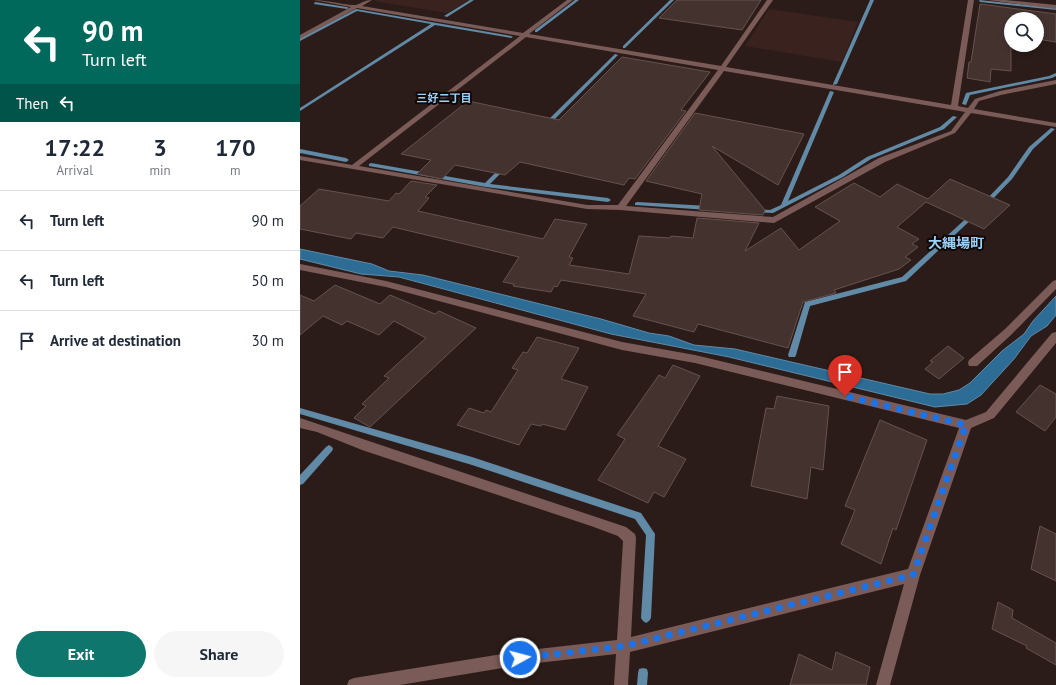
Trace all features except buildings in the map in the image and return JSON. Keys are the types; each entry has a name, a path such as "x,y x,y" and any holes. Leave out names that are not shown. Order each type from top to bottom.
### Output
{"street":[{"path":"317,0 1056,125"},
{"path":"300,37 369,0"},
{"path":"352,168 570,0"},
{"path":"620,208 770,0"},
{"path":"954,108 971,0"},
{"path":"991,0 1056,7"},
{"path":"300,158 587,207 620,208 774,220 882,160 953,132 977,100 1000,93 1056,82"},
{"path":"300,267 386,284 622,346 695,359 966,425 990,415 1056,336"},
{"path":"973,363 1008,332 1056,284"},
{"path":"300,423 310,425 356,444 468,478 622,531 630,538 621,685"},
{"path":"883,685 913,575 966,425"},
{"path":"354,685 520,658 624,646 913,575"}],"shaded area":[{"path":"469,0 447,13 374,1"},
{"path":"769,9 858,22 842,62 745,46"}],"water":[{"path":"300,249 372,264 389,271 423,275 601,319 649,333 669,336 694,345 735,349 930,394 943,394 959,390 970,383 1002,351 1024,334 1033,321 1056,296 1056,315 1047,326 1031,336 1014,359 981,395 967,404 935,407 729,357 611,334 399,277 361,274 300,259"}],"waterway":[{"path":"446,16 472,0"},
{"path":"536,31 577,0"},
{"path":"624,47 672,0"},
{"path":"835,84 872,0"},
{"path":"980,1 1056,9"},
{"path":"315,3 347,8"},
{"path":"300,40 356,10 511,37"},
{"path":"300,110 434,24"},
{"path":"547,124 616,55"},
{"path":"964,104 968,94 1050,77 1056,74"},
{"path":"783,206 832,92"},
{"path":"783,206 841,176 869,158 942,128 955,117"},
{"path":"986,203 1010,178 1031,148 1053,129"},
{"path":"300,151 346,160"},
{"path":"371,165 486,185"},
{"path":"486,185 504,167"},
{"path":"486,185 608,200"},
{"path":"637,204 709,208"},
{"path":"755,211 771,212 783,206"},
{"path":"792,355 807,304 904,279 974,214"},
{"path":"300,411 472,461 638,516 651,534 646,618"},
{"path":"300,481 329,449"},
{"path":"642,685 643,673"}],"district":[{"name":"三好二丁目","path":"444,98"},
{"name":"大縄場町","path":"956,243"}],"route":[{"path":"520,658 624,646 913,575 966,425 845,396"}]}
